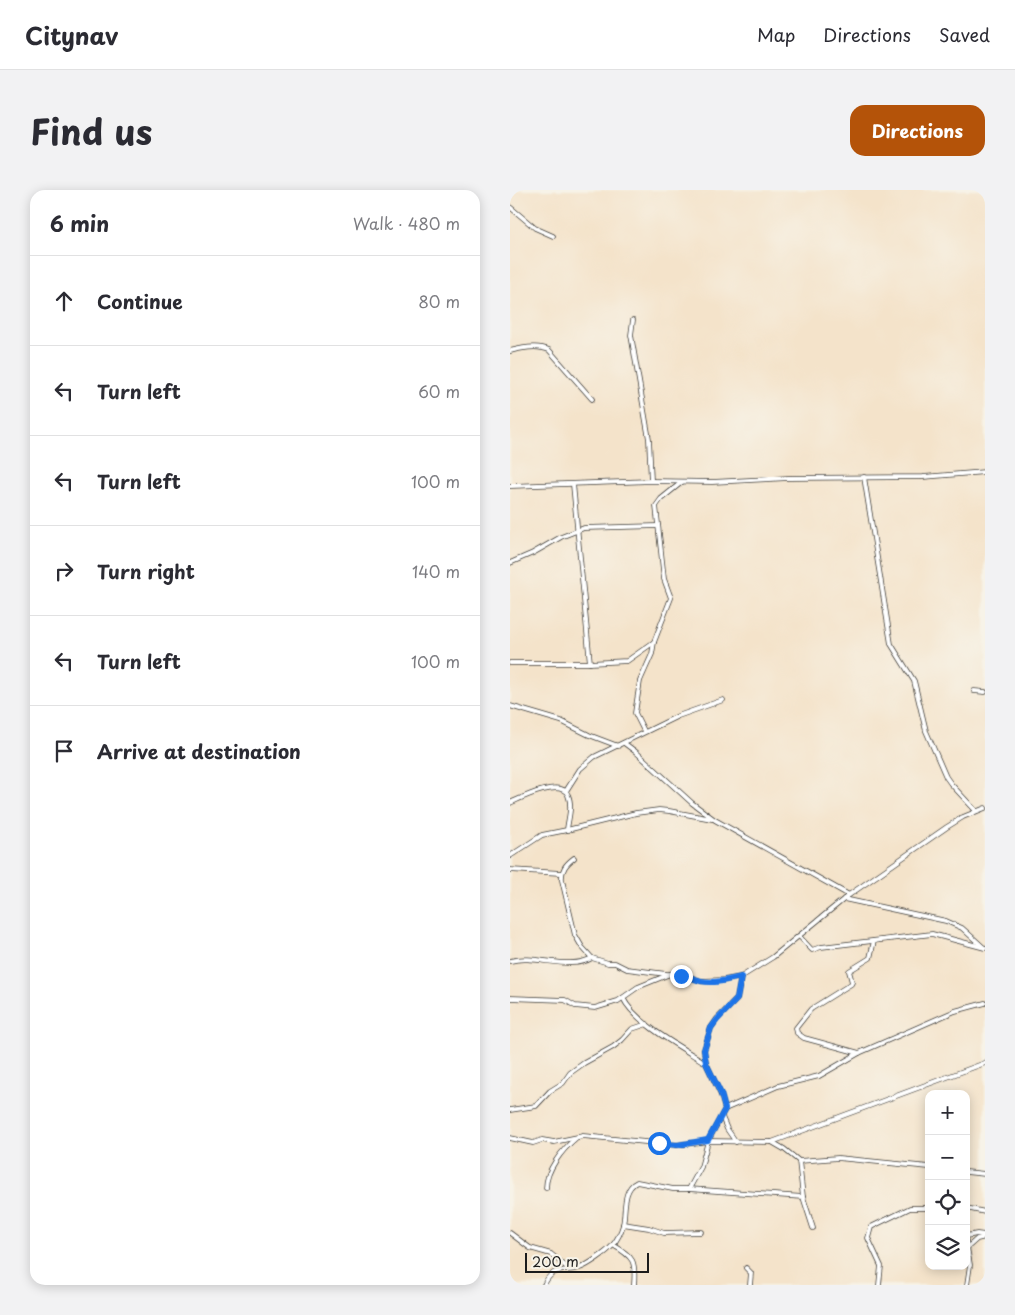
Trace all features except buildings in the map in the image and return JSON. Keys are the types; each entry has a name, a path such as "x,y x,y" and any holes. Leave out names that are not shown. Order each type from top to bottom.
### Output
{"street":[{"path":"510,206 535,228 553,236"},
{"path":"633,320 631,335 649,439 651,481"},
{"path":"510,351 534,348 549,350 592,398"},
{"path":"510,486 788,478 923,477 985,472"},
{"path":"864,477 891,644 914,681 926,731 946,776 976,811"},
{"path":"644,731 636,715 635,704 640,681 671,598 664,578 656,511 658,503 682,482"},
{"path":"573,484 579,531 590,663"},
{"path":"510,563 533,553 561,537 579,531 598,527 658,526"},
{"path":"510,663 627,661 654,642"},
{"path":"974,690 985,692"},
{"path":"566,791 580,769 594,757 644,731 678,716 723,700"},
{"path":"510,706 560,722 618,746"},
{"path":"624,743 692,803 715,820 849,895"},
{"path":"510,803 527,795 548,789 559,788 566,791 570,807 567,830"},
{"path":"574,858 567,864 561,874 575,935 582,947 592,958 608,964 615,963 627,968 714,982 741,977 773,957 849,895 947,827 985,808"},
{"path":"510,856 542,835 647,811 668,811 715,820"},
{"path":"510,870 561,874"},
{"path":"844,899 946,921 962,928 985,948"},
{"path":"799,936 812,950 820,947 932,934 985,948"},
{"path":"859,1053 804,1038 797,1033 796,1028 811,1008 849,986 852,982 849,971 870,958 874,941"},
{"path":"510,961 548,960 572,962 592,958"},
{"path":"510,998 565,1000 576,1006 589,1008 605,1006 623,998 638,987 671,974"},
{"path":"689,1189 701,1167 708,1140 725,1109 721,1094 706,1063 704,1050 707,1038 717,1020 737,999 741,977"},
{"path":"623,998 629,1009 660,1035 706,1063"},
{"path":"725,1109 778,1086 819,1076 859,1053 955,1011 985,1003"},
{"path":"510,1110 536,1106 550,1091 562,1083 570,1073 622,1040 632,1028 647,1024"},
{"path":"510,1138 532,1143 542,1140 554,1142 588,1136 677,1145 708,1140 772,1142 985,1063"},
{"path":"722,1117 727,1129 736,1142"},
{"path":"546,1188 548,1175 552,1168 570,1143 576,1138"},
{"path":"772,1142 799,1160 838,1158 925,1167"},
{"path":"799,1160 803,1197 813,1228"},
{"path":"970,1172 985,1174"},
{"path":"544,1285 550,1274 585,1265 613,1245 623,1224 626,1198 633,1184 641,1182 673,1189 803,1197"},
{"path":"879,1285 882,1266 868,1238 871,1227 910,1208 925,1208"},
{"path":"970,1209 985,1212"},
{"path":"623,1224 649,1228 664,1233 701,1232"},
{"path":"510,1233 530,1248 552,1254 569,1270"},
{"path":"970,1235 977,1234 985,1236"},
{"path":"970,1244 985,1236"},
{"path":"613,1245 631,1256 635,1270 634,1285"},
{"path":"746,1268 751,1272 750,1285"},
{"path":"967,1285 969,1270"}],"route":[{"path":"659,1143 677,1145 708,1140 725,1109 721,1094 706,1063 704,1050 711,1028 737,999 741,977 714,982 681,976"}]}
